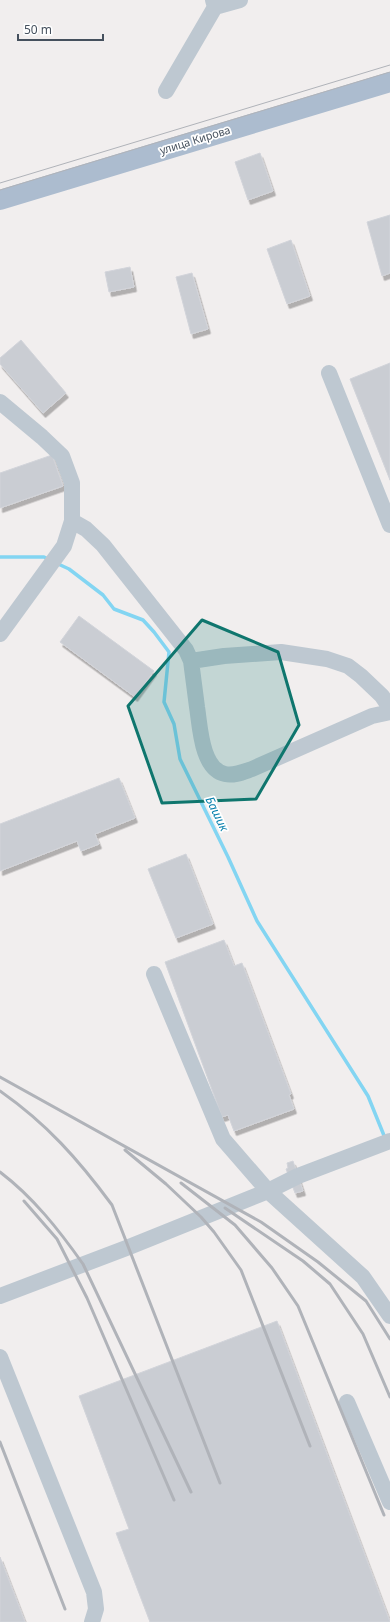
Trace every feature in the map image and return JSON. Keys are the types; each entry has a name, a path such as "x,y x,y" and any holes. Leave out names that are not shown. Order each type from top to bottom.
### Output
{"main road":[{"name":"улица Кирова","path":"0,200 390,82"}],"street":[{"path":"166,91 214,4 240,0"},
{"path":"329,373 390,525"},
{"path":"0,402 62,456 72,483 72,521 64,546 0,634"},
{"path":"72,521 86,529 103,545 186,650 191,661 201,739 206,754 213,766 224,774 235,774 252,769 366,719 390,712"},
{"path":"191,661 224,656 281,652 327,659 348,666 361,676 382,696 390,708"},
{"path":"154,974 223,1138 268,1191 363,1277 390,1316"},
{"path":"0,1296 129,1247 268,1191 298,1176 390,1141"},
{"path":"0,1357 94,1592 96,1609 92,1622"},
{"path":"347,1402 390,1502"}],"highlighted area":[{"path":"202,620 278,652 299,725 256,799 162,803 128,706"}],"building":[{"path":"260,153 273,191 248,200 235,162"},
{"path":"390,215 390,273 382,276 367,222"},
{"path":"291,240 310,296 287,304 267,249"},
{"path":"130,267 134,287 109,292 105,272"},
{"path":"192,273 208,329 191,334 176,277"},
{"path":"21,340 66,393 43,413 0,364 0,358"},
{"path":"390,363 390,480 350,379"},
{"path":"52,455 63,486 0,508 0,473"},
{"path":"79,616 154,671 135,697 60,642"},
{"path":"119,778 135,818 95,834 99,844 81,851 77,841 0,871 0,824"},
{"path":"186,854 213,924 176,938 148,869"},
{"path":"224,940 234,966 242,963 291,1094 289,1095 294,1109 234,1131 228,1115 222,1117 165,962"},
{"path":"293,1161 303,1191 295,1193 286,1169 288,1168 287,1163"},
{"path":"277,1321 390,1622 150,1622 116,1533 129,1529 79,1396"},
{"path":"0,1557 25,1622 0,1622"}],"waterway":[{"name":"Башик","path":"0,557 44,557 48,559"},
{"name":"Башик","path":"56,563 69,569 103,595 114,609 143,620 169,652 164,702 174,724 180,759 228,857 257,921 368,1096 385,1138"}],"tram line":[{"path":"0,183 390,65"},
{"path":"0,190 390,72"}],"railway":[{"path":"0,1077 261,1222 318,1262 366,1301 390,1339"},
{"path":"0,1091 33,1116 61,1143 87,1172 112,1205 220,1483"},
{"path":"125,1150 166,1184 201,1217 214,1232 241,1270 310,1446"},
{"path":"0,1172 24,1192 45,1215 83,1264 191,1492"},
{"path":"181,1183 235,1225 272,1268 298,1306 384,1515"},
{"path":"24,1201 57,1239 87,1298 174,1500"},
{"path":"225,1208 303,1261 330,1284 363,1334 390,1397"},
{"path":"0,1442 65,1609"}]}
